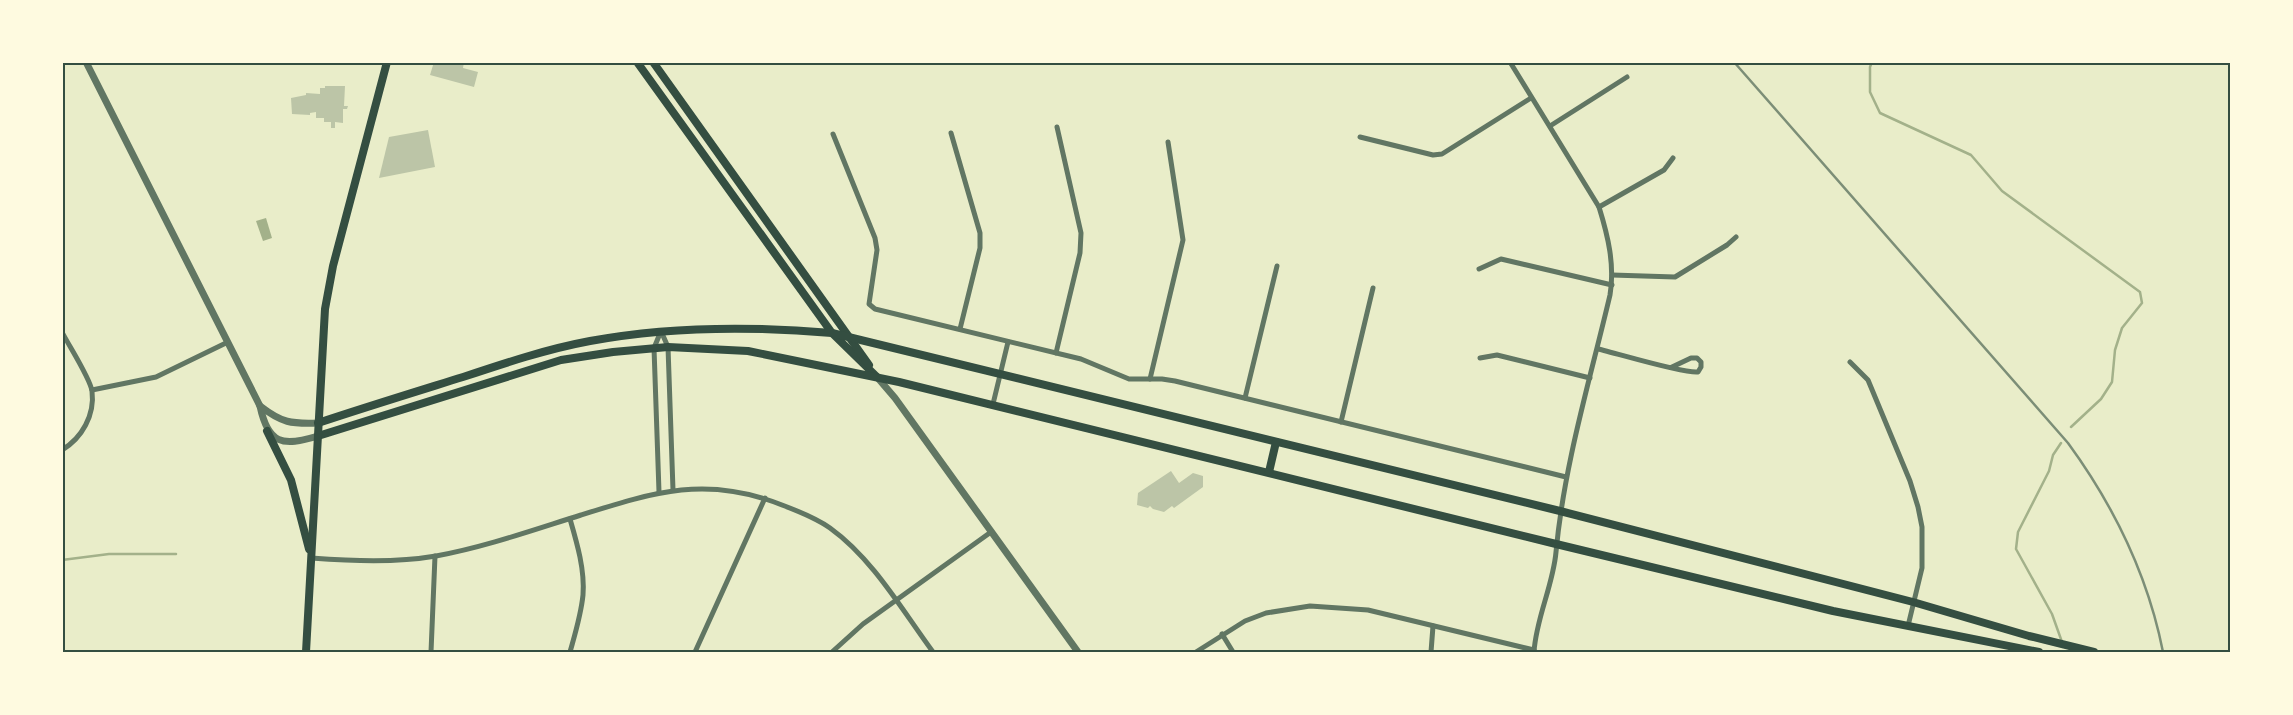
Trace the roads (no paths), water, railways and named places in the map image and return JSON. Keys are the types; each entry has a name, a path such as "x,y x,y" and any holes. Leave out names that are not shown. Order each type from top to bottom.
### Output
{"main road":[{"path":"306,652 324,320 328,288 387,62"},
{"path":"637,62 832,333 877,377"},
{"path":"653,62 877,377"},
{"path":"318,423 542,352 589,342 661,331 736,328 832,333 1560,511 1913,602 2029,636 2094,652"},
{"path":"318,436 545,364 595,354 668,347 715,348 764,354 877,377 993,404 1823,609 2035,652"},
{"path":"268,431 291,480 312,558"},
{"path":"1269,472 1276,442"}],"street":[{"path":"86,62 260,406 268,431 279,439 289,441 318,436"},
{"path":"1196,652 1245,620 1266,613 1310,606 1368,610 1534,651 1556,553 1560,511 1566,477 1598,348 1612,285 1612,276 1610,249 1599,207 1510,62"},
{"path":"1550,126 1626,77"},
{"path":"1360,137 1433,155 1442,154 1531,98"},
{"path":"1056,353 1080,253 1081,233 1058,127"},
{"path":"951,133 980,233 980,248 960,329"},
{"path":"833,134 875,238 877,250 869,304 875,309 1056,353 1081,360 1129,380 1175,381 1566,477"},
{"path":"1150,379 1183,240 1168,142"},
{"path":"1599,207 1664,170 1673,158"},
{"path":"1612,276 1675,277 1726,245 1736,236"},
{"path":"1479,270 1501,259 1612,285"},
{"path":"1245,398 1277,266"},
{"path":"1341,422 1373,288"},
{"path":"661,331 668,347 672,490"},
{"path":"659,492 654,348 661,331"},
{"path":"62,332 92,390 88,421 80,436 62,450"},
{"path":"92,390 156,377 228,342"},
{"path":"993,404 1008,342"},
{"path":"1598,348 1672,367 1698,372 1702,368 1701,362 1697,358 1691,358 1672,367"},
{"path":"1480,358 1497,355 1590,378"},
{"path":"1850,362 1868,380 1910,481 1918,507 1923,547 1922,568 1908,626"},
{"path":"877,377 895,398 1078,652"},
{"path":"260,406 276,418 287,422 318,423"},
{"path":"312,558 388,561 435,556 490,543 659,492 704,488 732,491 765,498 799,511 830,528 854,550 880,580 932,652"},
{"path":"694,652 765,498"},
{"path":"570,519 582,571 583,595 580,618 570,652"},
{"path":"832,652 863,624 991,532"},
{"path":"431,652 435,556"},
{"path":"1431,652 1433,626"},
{"path":"1222,634 1233,652"}],"waterway":[{"path":"1872,62 1870,67 1870,92 1880,113 1971,155 2002,191 2140,292 2142,303 2122,328 2115,350 2112,382 2101,399 2071,427"},
{"path":"2061,443 2053,455 2049,471 2018,532 2016,549 2052,614 2062,642"},
{"path":"62,560 109,554 176,554"}],"railway":[{"path":"1734,62 2068,443 2100,492 2127,543 2148,596 2163,652"}]}
